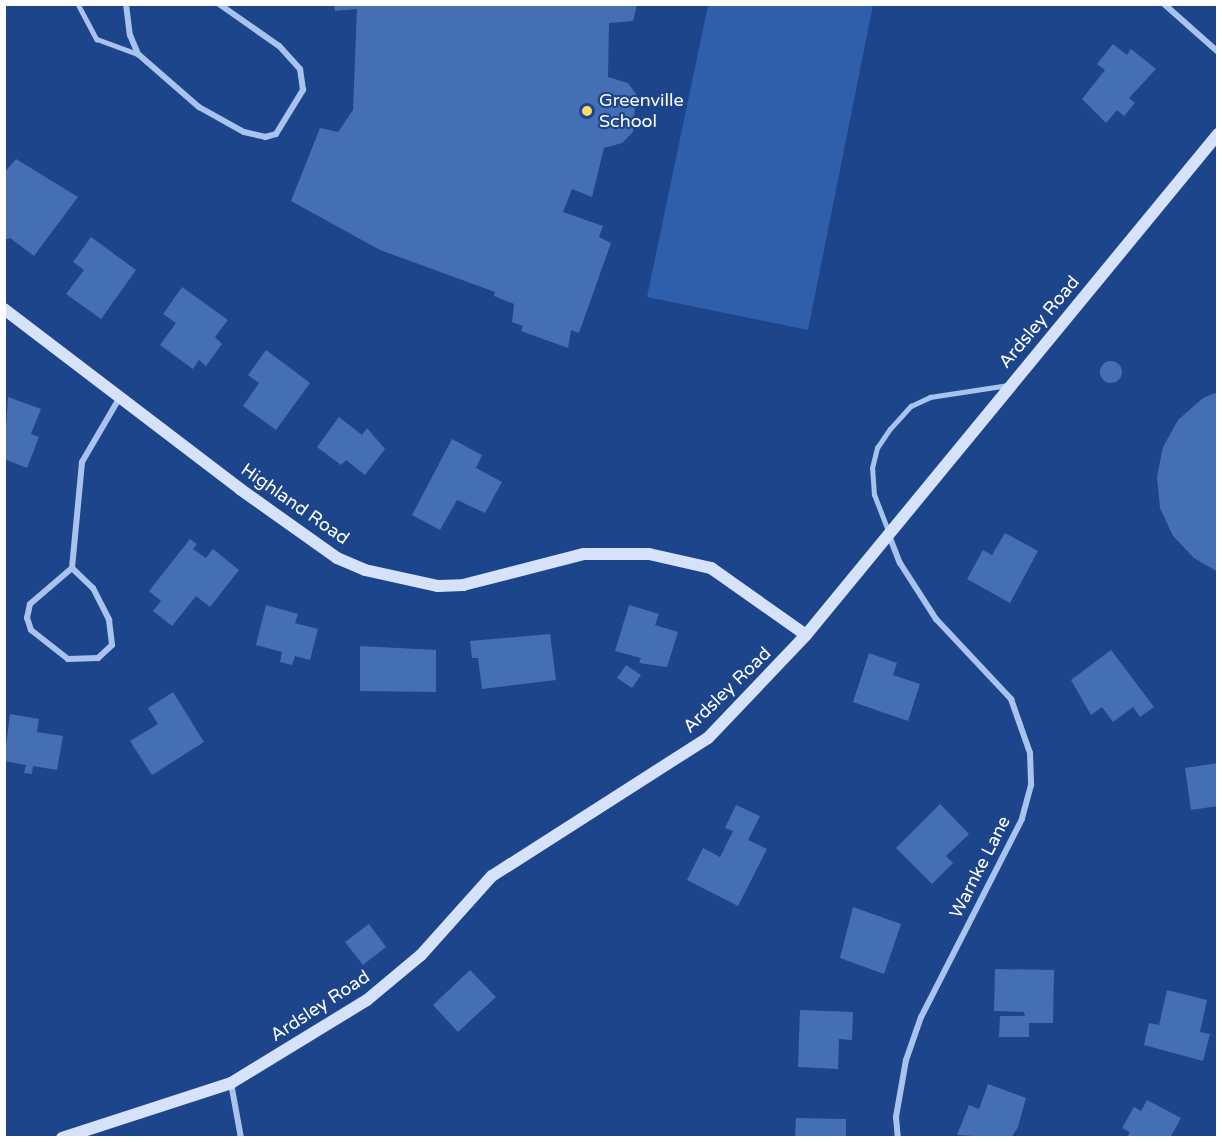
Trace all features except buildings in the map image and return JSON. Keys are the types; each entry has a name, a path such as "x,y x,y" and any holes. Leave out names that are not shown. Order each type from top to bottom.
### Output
{"main road":[{"name":"Ardsley Road","path":"62,1137 231,1083 368,1000 421,956 492,876 708,738 806,635 1218,134"},
{"name":"Highland Road","path":"4,309 250,496 337,558 364,570 438,586 463,585 584,554 649,554 711,568 806,635"}],"street":[{"path":"126,4 130,35 138,54 199,107 244,132 265,137 276,134 303,90 300,69 279,46 219,4"},
{"path":"1164,4 1218,52"},
{"path":"72,568 93,588 109,621 112,645 98,658 68,659 31,630 27,618 30,604 72,568 82,462 120,396"},
{"name":"Warnke Lane","path":"889,535 900,564 936,619 1011,699 1030,753 1030,785 1022,819 921,1017 906,1060 896,1117 898,1137"},
{"path":"231,1083 241,1137"}],"lane":[{"path":"78,4 97,39 138,54"},
{"path":"889,535 874,495 872,468 877,448 890,429 911,406 930,397 1011,385"}],"shaded area":[{"path":"708,5 873,5 808,330 647,297"}],"place":[{"name":"Greenville School","path":"587,111"}]}
